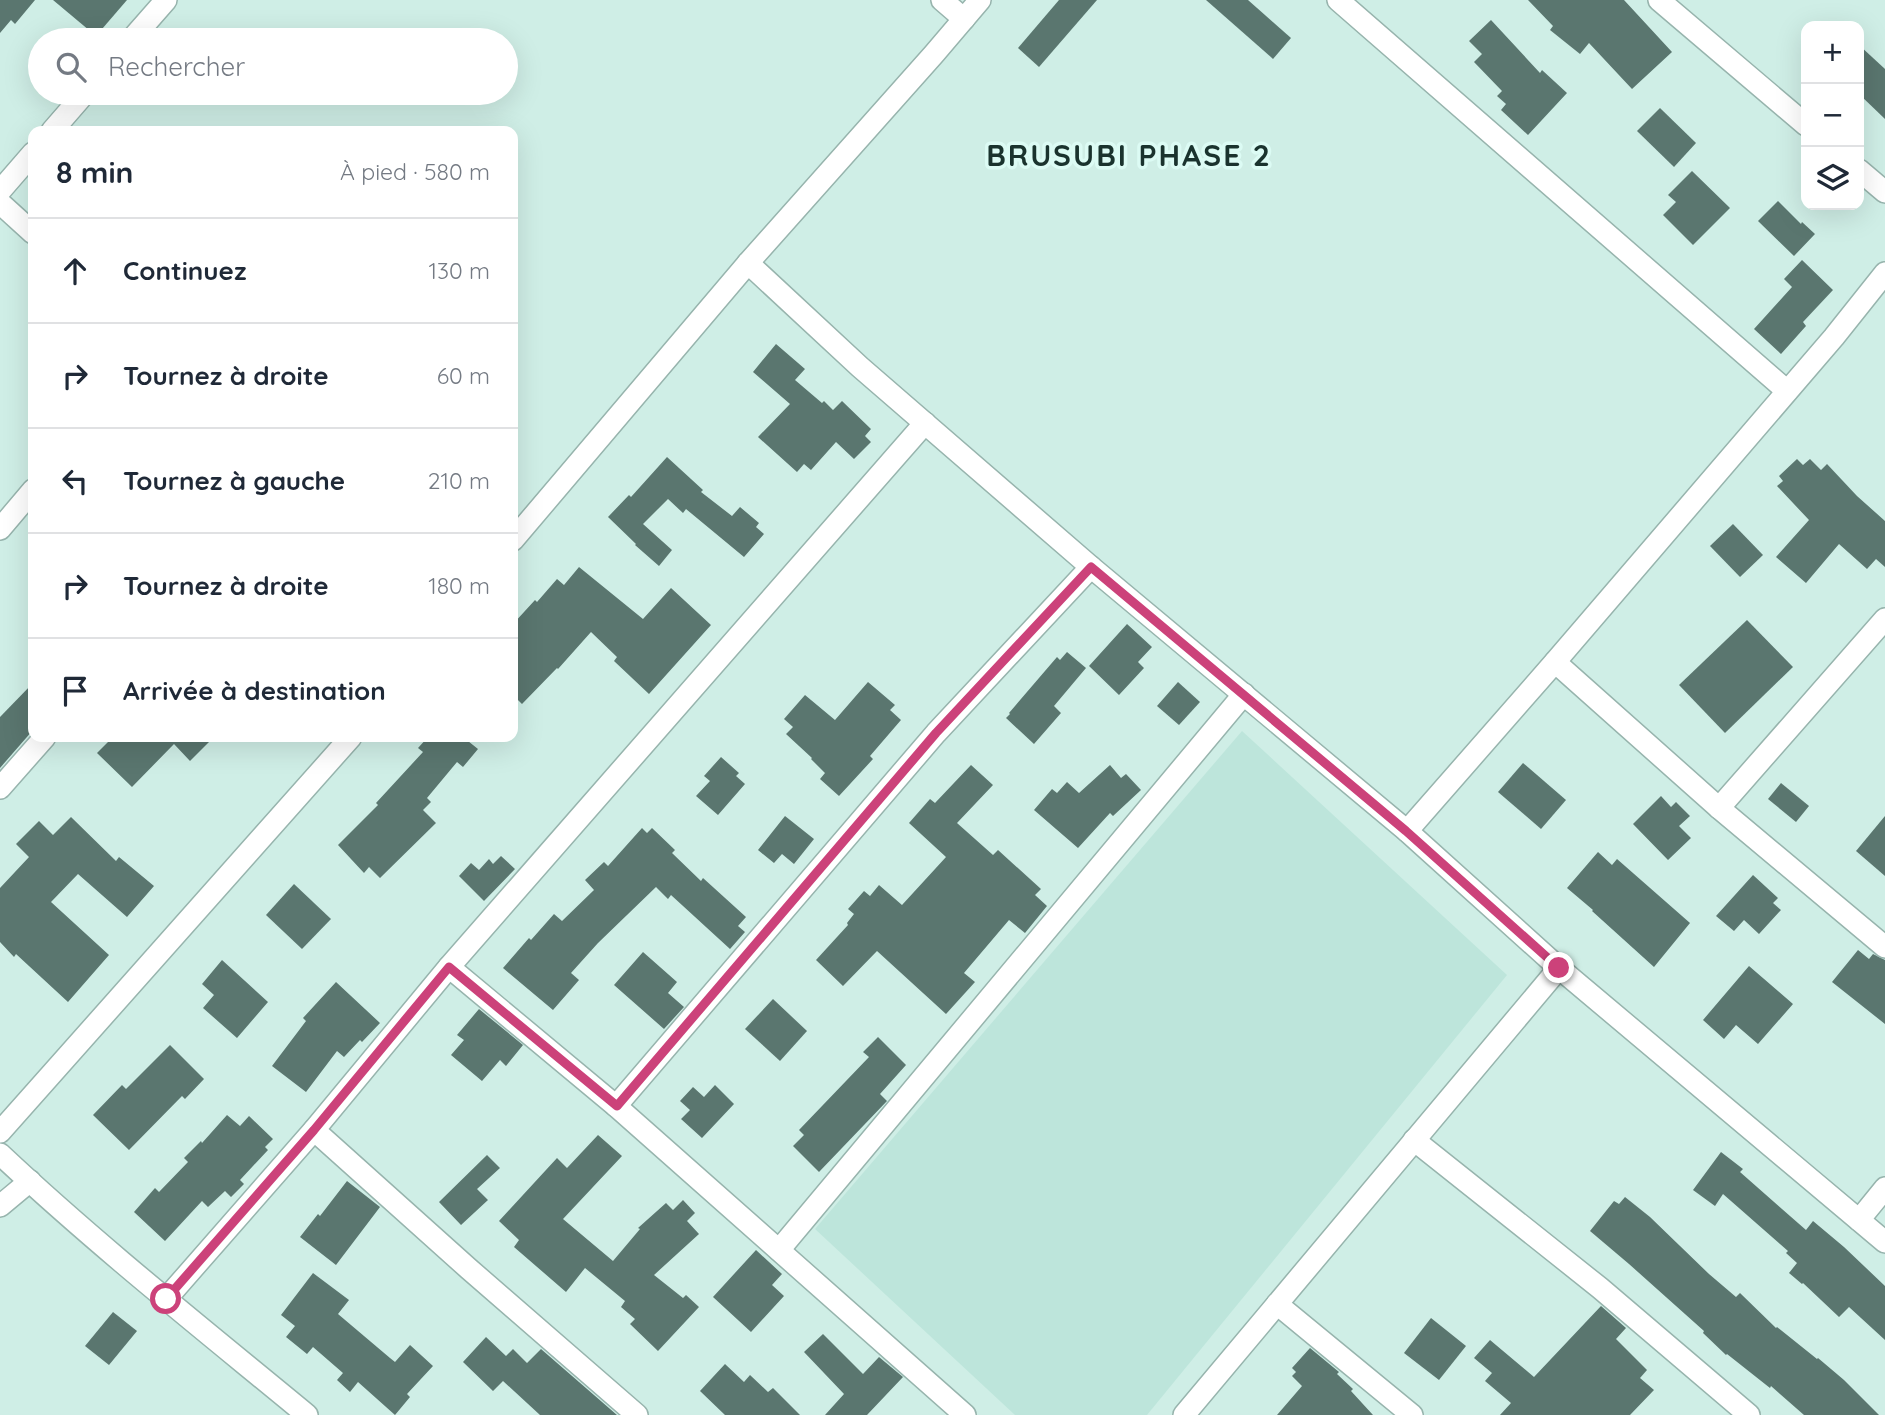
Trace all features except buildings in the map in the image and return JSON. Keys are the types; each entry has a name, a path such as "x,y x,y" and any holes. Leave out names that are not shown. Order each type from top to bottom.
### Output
{"street":[{"path":"142,28 166,0"},
{"path":"942,0 964,19"},
{"path":"518,534 747,263 980,0"},
{"path":"1338,0 1787,391"},
{"path":"1659,0 1801,121"},
{"path":"56,126 75,105"},
{"path":"0,191 28,159"},
{"path":"1864,174 1885,192"},
{"path":"0,203 28,228"},
{"path":"747,263 860,368 1091,567 1406,831 1559,968 1885,1242"},
{"path":"1406,831 1834,337 1885,273"},
{"path":"166,1299 314,1130 449,967 925,423"},
{"path":"0,528 28,496"},
{"path":"617,1106 936,733 1091,567"},
{"path":"1719,808 1885,619"},
{"path":"1555,662 1719,808 1885,947"},
{"path":"779,1250 1244,694"},
{"path":"0,788 41,742"},
{"path":"0,1132 347,742"},
{"path":"449,967 617,1106 965,1415"},
{"path":"1184,1415 1559,968"},
{"path":"314,1130 637,1415"},
{"path":"1414,1140 1600,1288 1749,1415"},
{"path":"0,1154 166,1299 307,1415"},
{"path":"0,1206 30,1181"},
{"path":"1859,1220 1885,1188"},
{"path":"1277,1304 1412,1415"}],"shaded area":[{"path":"1242,731 1507,975 1147,1415 1015,1415 815,1229"}],"district":[{"name":"BRUSUBI PHASE 2","path":"1129,156"}],"route":[{"path":"166,1299 314,1130 449,967 617,1106 936,733 1091,567 1406,831 1559,968"}]}
